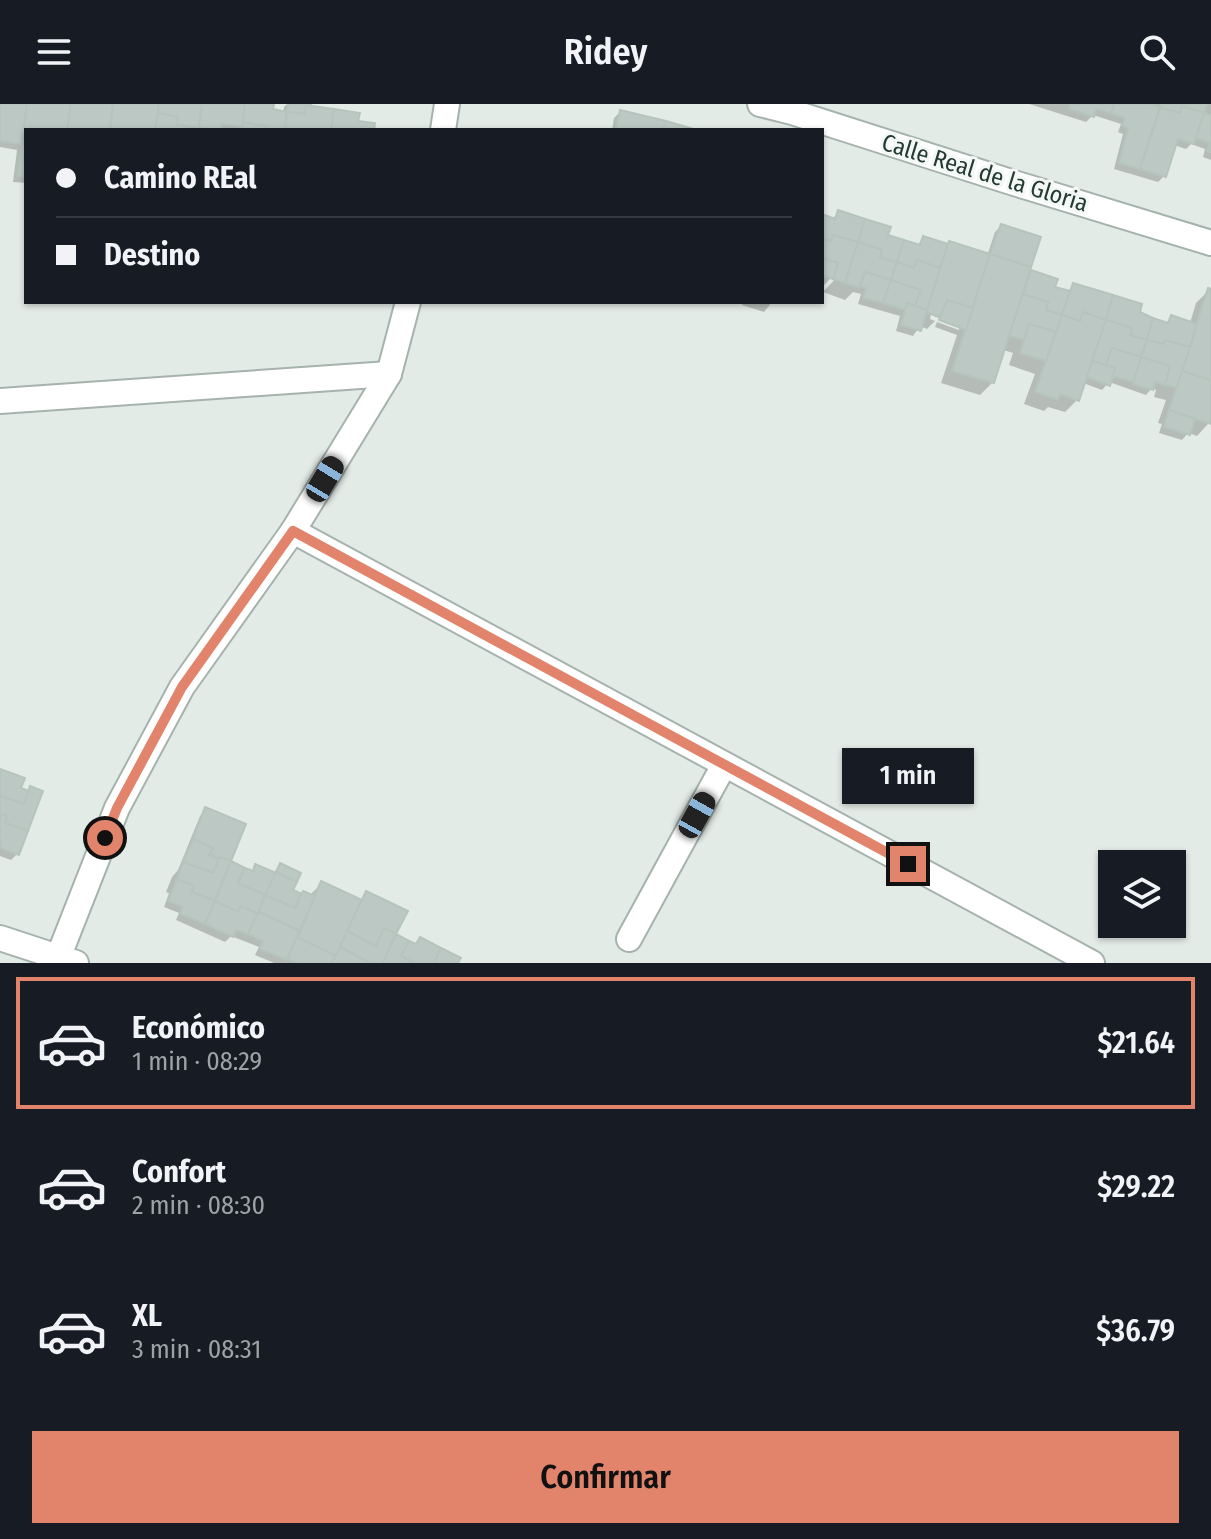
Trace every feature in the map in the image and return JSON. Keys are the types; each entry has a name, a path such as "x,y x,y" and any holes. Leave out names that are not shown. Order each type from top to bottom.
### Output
{"street":[{"path":"443,128 447,104"},
{"name":"Calle Real de la Gloria","path":"760,104 1211,243"},
{"path":"0,938 63,961 117,808 182,687 293,531 389,374 407,304"},
{"path":"0,401 389,374"},
{"path":"293,531 1092,963"},
{"path":"629,939 724,765"}],"building":[{"path":"0,104 27,104 22,144 0,141"},
{"path":"27,104 71,104 67,128 24,128"},
{"path":"71,104 113,104 110,128 67,128"},
{"path":"113,104 159,104 155,128 110,128"},
{"path":"159,104 202,104 199,128 177,125 178,117 158,113"},
{"path":"202,104 245,104 242,127 222,124 221,128 199,128"},
{"path":"245,104 274,104 273,109 287,112 285,128 266,128 243,122"},
{"path":"288,104 311,104 311,106 306,105 305,114 287,112"},
{"path":"1070,104 1114,104 1111,113 1096,109 1094,117 1069,109"},
{"path":"1114,104 1160,107 1140,169 1119,163 1128,128 1123,126 1125,118 1111,113"},
{"path":"1161,104 1207,104 1204,113 1182,106 1180,113 1160,108"},
{"path":"306,105 334,109 331,128 285,128 287,112 305,114"},
{"path":"1182,106 1204,113 1194,144 1178,139 1166,177 1140,169 1160,108 1180,113"},
{"path":"334,109 360,113 358,121 375,123 374,128 331,128"},
{"path":"620,110 666,121 664,128 616,128"},
{"path":"158,113 178,117 177,125 199,128 155,128"},
{"path":"1204,113 1211,115 1211,152 1207,151 1210,143 1196,138"},
{"path":"666,121 690,128 664,128"},
{"path":"243,122 266,126 266,128 242,128"},
{"path":"22,144 24,144 24,177 18,176"},
{"path":"838,210 865,219 858,242 833,235 831,241 824,239 824,215 835,219"},
{"path":"865,219 891,227 888,235 904,240 897,262 880,258 882,250 858,242"},
{"path":"1001,224 1041,237 1031,267 990,254"},
{"path":"833,235 858,242 845,283 833,279 838,263 824,259 824,239 831,241"},
{"path":"923,236 948,244 940,268 917,260 914,268 897,262 904,240 920,245"},
{"path":"949,241 990,254 973,308 947,300 940,317 926,312"},
{"path":"858,242 882,250 880,258 897,262 891,280 865,272 859,288 845,283"},
{"path":"990,254 1031,267 994,383 952,371"},
{"path":"824,259 838,263 833,279 824,276"},
{"path":"917,260 940,268 927,310 915,306 920,290 891,280 897,262 914,268"},
{"path":"1031,270 1058,279 1055,287 1070,291 1062,315 1046,310 1048,302 1023,294"},
{"path":"865,272 891,280 883,303 863,298 866,288 860,287"},
{"path":"891,280 920,290 915,306 907,303 905,310 883,303"},
{"path":"1073,283 1113,295 1106,320 1083,312 1080,321 1062,315"},
{"path":"1208,288 1211,289 1211,380 1182,371"},
{"path":"1023,294 1048,302 1046,310 1062,315 1056,332 1029,324 1024,340 1009,336"},
{"path":"1113,295 1142,304 1140,312 1153,318 1147,340 1130,335 1132,328 1106,320"},
{"path":"947,300 973,308 966,330 939,320"},
{"path":"907,303 927,310 921,331 901,325"},
{"path":"1083,312 1106,320 1079,401 1060,394 1058,400 1035,392 1062,315 1080,321"},
{"path":"1171,315 1197,324 1190,347 1165,340 1164,344 1147,340 1153,318 1168,323"},
{"path":"1106,320 1132,328 1130,335 1147,340 1141,357 1112,348 1106,365 1092,361"},
{"path":"1029,324 1056,332 1046,361 1020,353"},
{"path":"1147,340 1164,344 1165,340 1190,347 1177,388 1165,385 1170,366 1141,357"},
{"path":"1112,348 1141,357 1134,382 1112,376 1115,368 1106,365"},
{"path":"1141,357 1170,366 1165,385 1155,382 1153,390 1133,384"},
{"path":"1092,361 1115,368 1110,386 1087,377"},
{"path":"1182,371 1211,380 1211,424 1169,410"},
{"path":"1169,410 1195,419 1190,435 1164,427"},
{"path":"0,769 25,778 21,788 29,791 24,804 0,796"},
{"path":"30,786 43,791 28,831 5,823 7,816 0,814 0,796 24,804"},
{"path":"205,807 246,824 231,861 209,855 213,848 193,839"},
{"path":"0,814 7,816 5,823 28,831 19,855 0,848"},
{"path":"193,839 213,848 209,855 219,859 213,873 183,862"},
{"path":"220,857 231,861 215,901 192,892 194,886 177,879 183,862 213,873"},
{"path":"231,861 245,868 238,883 266,895 258,914 241,906 238,912 215,901"},
{"path":"280,863 301,873 297,882 276,872"},
{"path":"255,864 276,873 266,895 238,883 245,868 253,871"},
{"path":"276,872 297,882 293,890 302,894 295,908 265,895"},
{"path":"177,879 194,886 192,892 215,901 205,924 180,914 183,907 168,901"},
{"path":"321,881 362,900 336,956 297,937"},
{"path":"303,891 315,896 300,931 259,912 265,895 295,908"},
{"path":"366,891 408,911 396,934 384,928 376,946 347,931"},
{"path":"215,901 238,912 241,906 258,914 248,934 236,930 233,937 205,924"},
{"path":"259,912 300,931 287,960 260,949 263,941 248,934"},
{"path":"384,928 396,934 383,963 370,963 340,947 347,931 376,946"},
{"path":"396,934 409,941 401,956 415,963 383,963"},
{"path":"297,937 336,956 332,963 296,963 287,959"},
{"path":"420,937 441,948 434,963 415,963 401,956 409,941 416,944"},
{"path":"340,947 370,963 332,963"},
{"path":"441,948 461,958 458,963 434,963"}],"route":[{"path":"105,838 117,808 182,687 293,531 908,864"}]}
